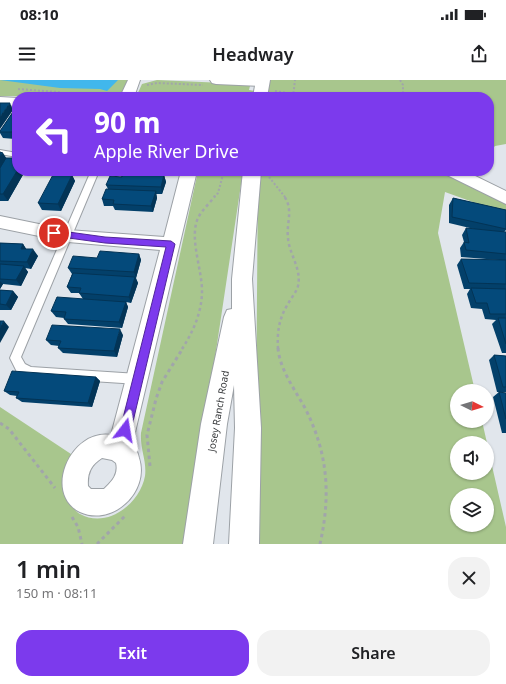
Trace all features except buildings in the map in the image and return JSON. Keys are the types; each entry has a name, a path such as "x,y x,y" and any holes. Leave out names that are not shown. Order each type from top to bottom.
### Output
{"street":[{"path":"129,92 134,80"},
{"path":"212,82 262,81 261,92"},
{"path":"0,101 12,97"},
{"path":"119,448 138,379 188,176"},
{"name":"Josey Ranch Road","path":"198,544 214,424 242,279 252,176"},
{"path":"462,176 506,198"},
{"path":"0,222 68,236 171,244"},
{"name":"Josey Ranch Road","path":"242,279 248,428 244,544"}],"lane":[{"path":"0,152 12,154"},
{"path":"93,176 15,358 21,368 30,372 138,379"}],"path":[{"path":"294,92 295,80"},
{"path":"400,80 403,85 403,92"},
{"path":"147,84 212,82"},
{"path":"150,469 147,435 156,399 162,382 193,331 202,293 201,272 195,241 196,227 198,219 203,211 218,193 223,176"},
{"path":"269,176 288,204 290,211 286,232 289,248 298,272 298,285 281,317 277,329 277,340 280,363 315,431 324,458 326,482 325,512 320,544"},
{"path":"0,423 9,429 56,490"},
{"path":"97,544 132,510"},
{"path":"68,511 78,527 82,544"}],"green space":[{"path":"0,80 130,80 124,92 12,92 12,96 0,96"},
{"path":"157,80 246,84 250,86 249,90 255,92 138,92 142,84"},
{"path":"269,80 506,80 506,144 494,147 494,92 268,92"},
{"path":"197,176 242,176 187,544 0,544 0,407 74,456 69,503 80,514 90,518 111,516 121,511 137,496 145,476 141,433"},
{"path":"258,176 453,176 506,201 506,214 445,192 438,233 473,384 450,384 450,428 484,428 485,436 450,436 450,480 494,480 494,475 506,527 506,544 255,544"}],"water":[{"path":"0,80 118,80 107,91 100,89 60,88"}],"route":[{"path":"54,233 105,240 171,244 125,430"}]}
